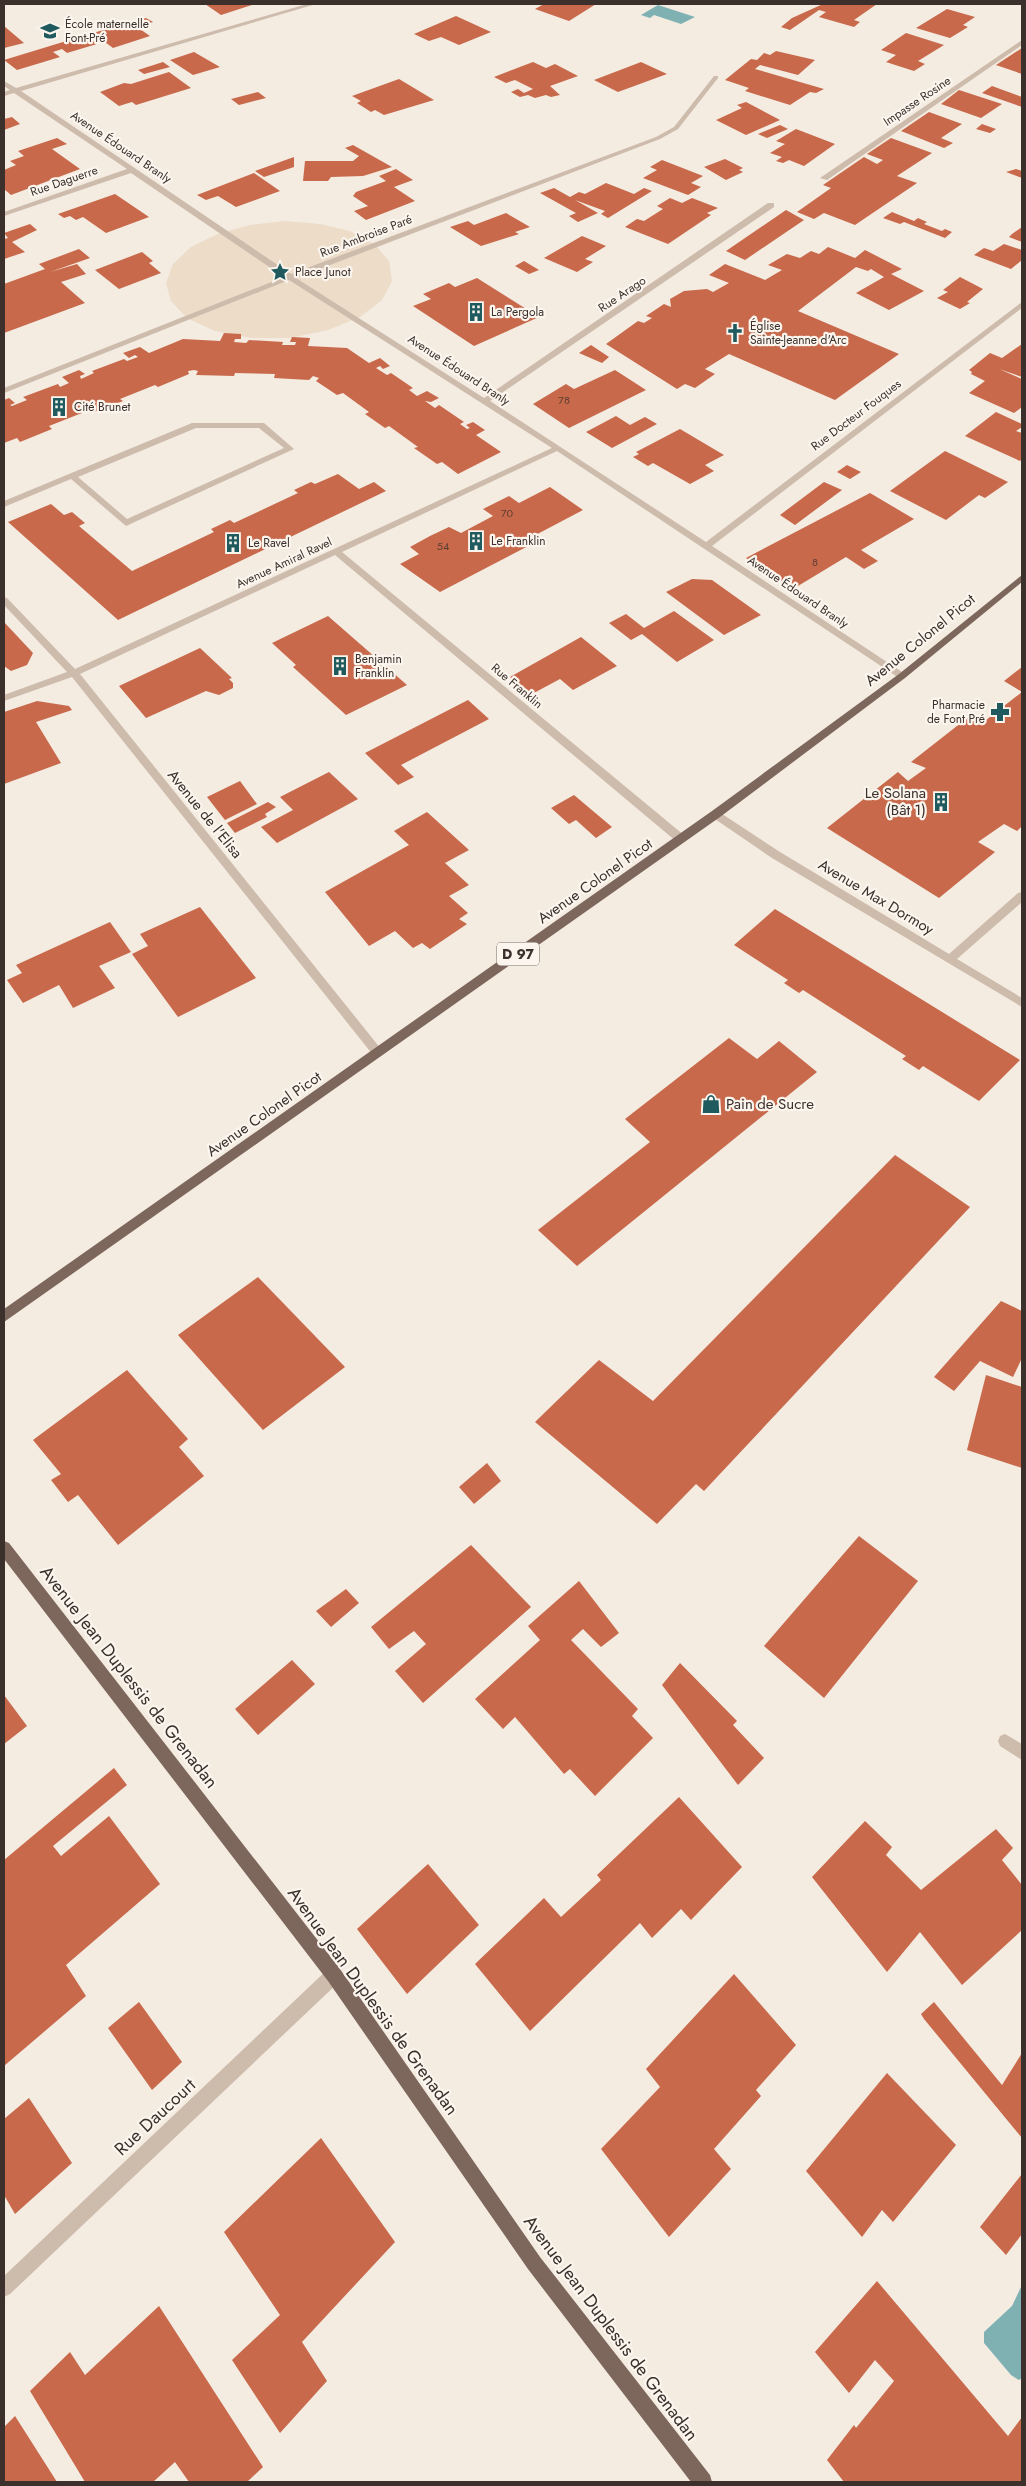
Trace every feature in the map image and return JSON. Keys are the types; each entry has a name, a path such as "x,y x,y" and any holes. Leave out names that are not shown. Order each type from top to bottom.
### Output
{"main road":[{"name":"Avenue Colonel Picot","path":"4,1316 716,814 902,676 1022,578"},
{"name":"Avenue Jean Duplessis de Grenadan","path":"4,1548 334,1975 534,2263 703,2482"}],"street":[{"path":"4,94 312,4"},
{"name":"Impasse Rosine","path":"824,178 1022,42"},
{"name":"Rue Ambroise Paré","path":"4,391 291,278 669,133 684,120 716,77"},
{"name":"Avenue Édouard Branly","path":"4,83 291,278 558,448 902,676"},
{"name":"Rue Daguerre","path":"4,214 132,170"},
{"name":"Rue Arago","path":"485,401 771,205"},
{"name":"Rue Docteur Fouques","path":"706,546 1022,304"},
{"path":"4,504 195,425 261,425 290,449 126,523 72,476"},
{"name":"Avenue Amiral Ravel","path":"4,698 74,673 558,448"},
{"name":"Rue Franklin","path":"337,552 681,839"},
{"name":"Avenue de l'Elisa","path":"4,600 74,673 377,1052"},
{"name":"Avenue Max Dormoy","path":"716,814 776,855 1022,1003"},
{"path":"950,959 1022,896"},
{"path":"1005,1741 1022,1753"},
{"name":"Rue Daucourt","path":"4,2288 334,1975"}],"shaded area":[{"name":"Place Junot","path":"285,221 320,224 350,231 374,244 389,261 392,281 382,300 360,317 328,330 290,338 251,338 215,331 187,318 171,301 166,283 173,264 191,247 218,234 250,225"}],"water":[{"path":"658,5 695,17 681,24 654,15 650,18 641,15"},
{"path":"1022,2285 1022,2378 1019,2380 1011,2375 984,2343 984,2332 1012,2306"}],"building":[{"path":"205,4 255,4 221,15"},
{"path":"544,4 596,4 569,21 535,9"},
{"path":"823,4 877,4 854,20 860,22 854,27 819,17 826,12 819,10 790,30 781,27 792,18"},
{"path":"947,9 975,17 963,25 968,27 950,38 916,28"},
{"path":"456,16 491,32 459,45 441,37 429,41 414,34"},
{"path":"146,18 153,22 137,27 150,36 113,48 93,33"},
{"path":"4,26 24,43 4,48"},
{"path":"906,33 944,45 918,61 925,64 914,71 886,62 896,55 881,50"},
{"path":"86,35 97,44 67,53 62,49 53,52 60,57 17,70 4,60"},
{"path":"1022,48 1022,74 996,65 1002,61"},
{"path":"776,51 815,60 798,75 760,65 755,69 824,89 816,93 810,92 790,105 745,91 749,88 725,80 751,59 757,60 764,53 770,55"},
{"path":"194,52 220,67 193,75 170,60"},
{"path":"163,62 170,67 144,74 138,70"},
{"path":"533,62 546,68 555,64 578,76 550,86 560,95 551,97 546,95 535,98 528,95 520,97 511,92 518,89 524,93 533,89 515,80 506,83 494,77"},
{"path":"641,62 667,74 618,92 594,80"},
{"path":"169,72 191,88 136,105 132,102 119,106 100,92 124,83 131,84"},
{"path":"399,79 434,100 384,115 375,110 371,112 357,103 361,101 352,96"},
{"path":"992,86 1022,97 1022,107 982,93"},
{"path":"959,90 1002,104 981,118 941,104"},
{"path":"258,92 266,98 239,105 231,99"},
{"path":"746,102 780,120 746,135 716,120 742,108 737,105"},
{"path":"929,112 962,124 941,138 953,143 944,148 901,131"},
{"path":"12,117 20,124 4,130 4,119"},
{"path":"982,124 996,129 990,133 976,129"},
{"path":"780,125 788,129 767,138 758,134"},
{"path":"796,129 835,144 804,166 789,160 783,163 776,161 782,157 770,153 785,144 776,141"},
{"path":"57,138 67,144 52,149 80,169 11,195 4,189 4,170 16,165 10,161 24,156 18,151"},
{"path":"891,138 932,153 897,176 917,183 855,225 824,213 814,219 797,212 831,188 823,185 864,157 877,164 883,160 867,154"},
{"path":"353,145 392,167 363,176 331,177 328,181 303,181 305,161 353,161 359,156 345,148"},
{"path":"294,157 294,167 264,177 255,171"},
{"path":"725,159 743,168 739,170 743,172 726,180 704,167"},
{"path":"662,160 703,176 691,183 701,187 688,195 643,178 657,170 650,167"},
{"path":"396,169 413,180 394,187 415,201 366,220 354,211 368,206 353,196 356,192 386,181 379,176"},
{"path":"1016,169 1022,171 1022,178 1006,172"},
{"path":"254,173 280,191 236,207 218,196 206,200 197,195"},
{"path":"606,183 634,194 644,188 652,191 608,218 601,214 605,211 575,200 598,213 578,222 569,216 576,213 540,193 554,188 570,197 579,192 585,194"},
{"path":"115,194 149,217 106,233 83,217 76,220 70,216 64,218 58,214"},
{"path":"670,198 682,203 692,198 718,208 707,213 711,215 668,244 625,227 637,219 644,221 663,209 657,206"},
{"path":"786,210 804,220 745,260 726,251"},
{"path":"892,212 914,221 918,218 927,222 924,224 942,231 945,229 952,232 945,238 904,222 900,224 883,218"},
{"path":"506,213 530,227 515,232 519,234 481,246 450,227 468,221 474,225"},
{"path":"30,224 37,230 12,242 25,252 4,259 4,239 8,238 4,233"},
{"path":"1022,227 1022,242 1009,237 1012,234"},
{"path":"582,236 606,246 585,259 593,262 577,272 544,258"},
{"path":"1004,244 1022,250 1022,260 1011,269 974,255 984,248 993,251"},
{"name":"Église Sainte-Jeanne d'Arc","path":"828,247 855,258 865,250 902,269 891,274 924,291 889,310 856,293 884,277 871,269 868,271 856,267 798,311 899,354 835,400 729,354 705,369 715,374 695,388 685,384 677,389 606,344 638,321 644,323 652,318 646,316 664,304 671,307 670,299 684,291 707,289 713,292 729,283 709,275 725,264 765,280 782,270 768,265 787,254 800,258 811,251 819,254"},
{"path":"79,249 90,258 50,272 77,264 86,274 61,282 85,303 4,333 4,284 45,269 39,264"},
{"path":"142,252 153,261 149,263 161,273 119,289 95,270"},
{"path":"524,261 539,270 529,274 515,266"},
{"path":"960,277 983,289 967,302 970,303 960,309 937,298 948,292 943,290"},
{"name":"La Pergola","path":"477,278 539,317 474,346 413,306 431,299 423,294 449,283 455,287"},
{"name":"Cité Brunet","path":"224,333 241,334 241,339 235,339 234,342 246,343 249,340 283,342 282,345 295,345 296,342 290,342 292,337 310,338 308,346 347,348 369,363 380,358 390,366 383,369 380,366 376,368 387,375 391,373 413,388 409,390 417,396 427,391 439,398 431,402 425,401 435,408 439,405 464,422 460,424 467,429 470,428 466,425 473,422 485,430 476,435 501,452 458,474 442,462 437,464 414,448 418,447 389,426 385,428 365,414 369,412 343,393 337,395 316,381 319,378 313,376 309,380 274,378 275,374 235,373 234,376 196,375 198,371 194,370 188,371 189,374 158,387 155,385 120,399 123,401 106,408 90,413 87,411 49,426 52,429 20,442 17,438 4,443 4,400 9,398 15,403 10,405 12,406 27,400 23,397 58,384 60,387 69,383 62,377 79,370 85,374 80,376 81,379 94,373 92,371 124,359 127,361 138,357 135,355 129,358 123,353 140,347 149,353 183,339 220,341"},
{"path":"1022,344 1022,377 999,369 1022,379 1022,407 1014,413 969,393 985,381 971,374 972,372 969,370 990,353 1002,358"},
{"path":"591,345 609,357 602,363 579,353"},
{"path":"615,370 646,390 569,428 533,404 566,384 574,389"},
{"path":"996,412 1022,424 1022,427 1016,431 1022,433 1022,459 1020,461 965,436"},
{"path":"616,416 630,425 645,417 657,424 612,448 586,432"},
{"path":"680,429 724,455 705,465 714,471 690,484 653,463 648,466 633,457 639,454 636,452"},
{"path":"945,451 1008,482 985,498 979,495 946,520 890,491"},
{"path":"847,465 861,472 850,479 837,472"},
{"name":"Le Ravel","path":"338,474 359,489 374,482 386,491 118,620 8,522 51,504 64,515 72,512 85,523 79,526 132,571 214,532 211,529 230,520 234,523 298,493 294,490 311,482 315,484"},
{"path":"824,482 842,490 795,525 780,515"},
{"name":"Le Franklin","path":"550,487 583,510 528,539 534,543 440,592 400,564 419,554 410,547 430,536 449,527 461,533 493,516 483,509 509,496 519,503"},
{"path":"870,493 914,519 861,550 878,561 864,569 846,557 793,589 746,558"},
{"path":"692,579 712,580 761,615 724,635 666,592"},
{"path":"674,611 714,640 677,662 642,634 631,640 609,623 626,614 644,628"},
{"name":"Benjamin Franklin","path":"328,616 407,685 346,715 293,667 296,665 272,643"},
{"path":"4,622 33,653 27,665 11,671 4,666"},
{"path":"581,637 617,666 573,690 560,679 532,694 510,677"},
{"path":"200,648 232,678 229,679 233,683 233,688 219,695 206,691 146,718 119,686"},
{"path":"1022,667 1022,692 1004,681"},
{"name":"Le Solana (Bât 1)","path":"1022,692 1022,826 1017,831 1004,824 978,842 995,852 939,898 827,828 898,772 908,781 926,768 911,762 971,715 981,724"},
{"path":"468,700 489,719 401,765 414,777 398,785 365,753"},
{"path":"37,701 69,706 72,710 36,722 61,763 4,784 4,712"},
{"path":"329,772 358,799 277,843 261,827 293,810 280,797"},
{"path":"240,781 257,804 225,820 207,797"},
{"path":"574,795 612,827 596,838 576,820 569,824 551,808"},
{"path":"268,802 276,807 265,814 267,817 235,833 227,823"},
{"path":"427,812 469,850 445,863 469,885 449,896 468,913 459,919 467,924 430,949 422,943 413,948 395,931 369,946 325,892 409,845 394,831"},
{"path":"200,907 256,978 178,1017 132,954 148,946 140,934"},
{"path":"775,909 1020,1060 979,1101 923,1066 919,1070 902,1059 906,1056 803,990 799,993 784,983 788,980 734,945"},
{"path":"110,922 131,952 99,966 115,988 73,1008 59,985 23,1003 7,980 22,973 16,965"},
{"path":"729,1038 757,1059 779,1041 817,1072 577,1266 538,1230 650,1142 625,1119"},
{"path":"895,1155 970,1207 704,1491 696,1484 657,1524 535,1422 599,1360 653,1401"},
{"path":"258,1277 345,1367 263,1430 178,1335"},
{"path":"1001,1301 1022,1311 1022,1358 1013,1377 980,1361 954,1391 934,1377"},
{"path":"127,1370 188,1439 179,1447 204,1476 118,1545 78,1495 68,1502 51,1480 61,1474 33,1440"},
{"path":"986,1375 1022,1387 1022,1468 967,1450"},
{"path":"487,1463 501,1481 474,1504 459,1487"},
{"path":"859,1536 918,1581 824,1698 764,1646"},
{"path":"471,1545 531,1607 423,1703 395,1671 426,1644 414,1631 389,1649 371,1627"},
{"path":"579,1581 619,1633 601,1647 583,1629 571,1640 638,1709 632,1716 653,1738 595,1796 570,1769 564,1774 515,1717 503,1729 475,1699 540,1640 528,1626"},
{"path":"346,1589 359,1603 331,1627 316,1611"},
{"path":"292,1660 315,1684 258,1735 235,1709"},
{"path":"680,1663 737,1721 733,1725 764,1758 738,1785 662,1685"},
{"path":"4,1695 27,1726 4,1744"},
{"path":"114,1768 127,1785 53,1846 61,1856 109,1816 160,1884 66,1965 86,1996 4,2066 4,1860"},
{"path":"679,1797 742,1867 691,1920 681,1909 652,1938 640,1923 530,2031 475,1964 544,1898 561,1917 601,1880 597,1875"},
{"path":"865,1821 892,1847 886,1855 921,1890 996,1829 1013,1848 1002,1860 1022,1885 1022,1930 962,1985 920,1932 887,1972 812,1877"},
{"path":"428,1864 479,1925 407,1994 357,1929"},
{"path":"734,1974 796,2045 756,2090 761,2096 714,2149 731,2169 669,2237 601,2149 660,2087 646,2069"},
{"path":"139,2002 182,2062 152,2090 108,2028"},
{"path":"934,2002 1002,2085 1022,2053 1022,2138 924,2019 921,2014"},
{"path":"887,2073 956,2145 893,2222 882,2210 862,2237 806,2171"},
{"path":"29,2098 72,2163 15,2214 4,2195 4,2119"},
{"path":"321,2138 395,2242 302,2342 327,2381 280,2433 232,2360 280,2315 224,2232"},
{"path":"1022,2174 1022,2234 1006,2255 980,2227"},
{"path":"877,2281 1008,2436 1022,2417 1022,2482 844,2482 827,2460 854,2425 856,2428 894,2381 875,2360 849,2393 815,2352"},
{"path":"159,2306 263,2467 247,2482 189,2482 175,2462 153,2482 85,2482 30,2391 70,2352 85,2375"},
{"path":"15,2416 57,2482 4,2482 4,2427"}],"place":[{"name":"École maternelle Font-Pré","path":"50,31"},
{"name":"Place Junot","path":"280,272"},
{"name":"La Pergola","path":"476,312"},
{"name":"Église Sainte-Jeanne d'Arc","path":"735,333"},
{"name":"Cité Brunet","path":"59,407"},
{"name":"Le Franklin","path":"476,541"},
{"name":"Le Ravel","path":"233,543"},
{"name":"Benjamin Franklin","path":"340,666"},
{"name":"Pharmacie de Font Pré","path":"1000,712"},
{"name":"Le Solana (Bât 1)","path":"941,802"},
{"name":"Pain de Sucre","path":"711,1104"}]}
